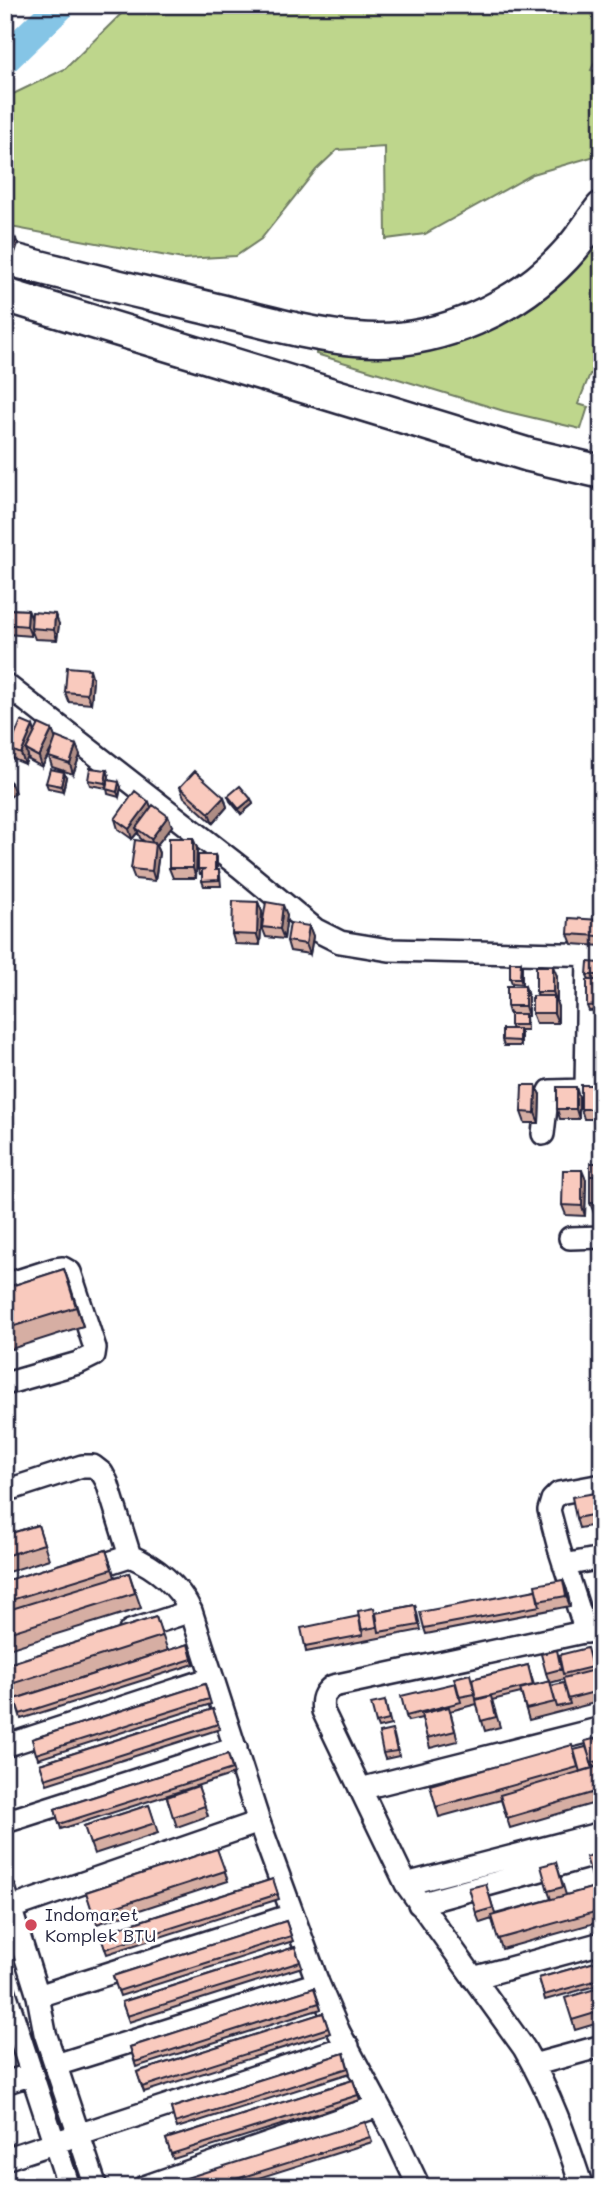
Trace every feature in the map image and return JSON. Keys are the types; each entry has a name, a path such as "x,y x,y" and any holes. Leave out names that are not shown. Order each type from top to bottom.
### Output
{"highway":[{"path":"5,258 296,330 358,339 395,339 453,327 499,306 548,271 572,248 602,208"},
{"path":"5,295 529,455 602,472"}],"street":[{"path":"5,684 240,867 316,930 340,942 389,950 595,954 586,1088 550,1091 543,1134"},
{"path":"569,1238 602,1237"},
{"path":"5,1285 55,1269 63,1268 70,1272 95,1348 94,1355 78,1363 5,1384"},
{"path":"5,1491 82,1466 93,1466 107,1482 130,1556"},
{"path":"582,2187 561,2120 524,2048 406,1884 321,1702 328,1689 333,1686 594,1630 564,1565 549,1510 552,1500 559,1493 602,1485"},
{"path":"68,1576 130,1556 148,1564 184,1596 259,1822 318,1983 419,2187"},
{"path":"564,1565 602,1558"},
{"path":"111,1637 191,1611"},
{"path":"5,1746 212,1678"},
{"path":"360,1789 602,1728"},
{"path":"5,1822 236,1748"},
{"path":"96,2187 45,2033 38,1996 7,1903 259,1822"},
{"path":"419,1903 553,1857 602,1833"},
{"path":"406,1884 553,1857 602,1853"},
{"path":"38,1996 292,1915"},
{"path":"473,1978 602,1943"},
{"path":"56,2065 318,1983"},
{"path":"7,2002 69,2187"},
{"path":"21,2041 45,2033"},
{"path":"5,2159 348,2046"},
{"path":"533,2065 602,2046"},
{"path":"5,2082 32,2074"},
{"path":"144,2187 378,2106"}],"green space":[{"path":"133,5 602,5 602,47 591,70 602,73 602,154 533,174 425,234 386,239 385,147 337,150 316,170 261,239 236,256 183,259 5,226 5,98 65,69"},
{"path":"602,230 602,365 598,374 590,374 578,404 588,407 581,429 504,411 316,354 316,349 437,347 494,327 543,297 574,269"}],"building":[{"path":"5,235 16,239 5,272"},
{"path":"5,609 28,610 27,626 5,624"},
{"path":"32,612 55,614 54,630 31,628"},
{"path":"67,667 90,669 87,694 65,692"},
{"path":"21,721 33,726 21,754 9,749"},
{"path":"39,724 52,730 39,757 26,750"},
{"path":"5,731 11,733 5,748"},
{"path":"56,737 76,745 70,764 49,757"},
{"path":"90,768 107,770 105,783 88,780"},
{"path":"50,769 64,772 61,786 46,783"},
{"path":"195,771 224,797 209,813 180,787"},
{"path":"5,776 11,783 5,788"},
{"path":"108,780 119,782 117,792 106,789"},
{"path":"240,786 251,799 239,809 228,796"},
{"path":"135,791 149,802 129,829 115,819"},
{"path":"153,805 168,816 151,839 136,828"},
{"path":"169,838 193,838 193,868 169,868"},
{"path":"135,840 155,843 152,871 131,869"},
{"path":"198,855 215,855 215,870 219,870 219,880 202,881 202,870 206,869 198,869"},
{"path":"233,901 258,902 257,935 232,934"},
{"path":"266,902 283,905 280,929 262,927"},
{"path":"569,918 600,920 599,936 568,934"},
{"path":"290,923 309,926 306,944 287,941"},
{"path":"510,962 521,962 520,978 510,978"},
{"path":"588,962 600,963 600,975 587,975"},
{"path":"536,966 553,966 553,992 536,992"},
{"path":"587,980 598,980 598,1005 587,1006"},
{"path":"507,986 525,986 525,1006 507,1006"},
{"path":"532,996 554,996 554,1013 532,1013"},
{"path":"510,1014 525,1014 525,1025 510,1025"},
{"path":"502,1029 519,1029 519,1041 502,1040"},
{"path":"522,1085 536,1085 535,1113 521,1112"},
{"path":"581,1085 600,1085 600,1109 581,1109"},
{"path":"557,1087 576,1087 576,1109 557,1109"},
{"path":"590,1163 602,1163 602,1176 590,1176"},
{"path":"563,1170 582,1170 582,1206 562,1205"},
{"path":"590,1176 602,1176 602,1203 590,1203"},
{"path":"64,1269 76,1307 5,1329 5,1288"},
{"path":"601,1492 602,1513 576,1518 572,1497"},
{"path":"38,1525 44,1544 5,1556 5,1535"},
{"path":"106,1550 112,1569 5,1602 5,1581"},
{"path":"129,1573 135,1593 5,1634 5,1611"},
{"path":"563,1580 566,1596 538,1601 535,1585"},
{"path":"536,1590 540,1606 424,1628 420,1612"},
{"path":"415,1605 419,1625 379,1632 376,1613"},
{"path":"374,1608 377,1627 361,1630 358,1611"},
{"path":"359,1616 363,1635 305,1646 301,1628"},
{"path":"156,1617 162,1636 5,1686 5,1665"},
{"path":"188,1644 192,1659 20,1714 15,1699"},
{"path":"587,1648 592,1667 563,1674 559,1655"},
{"path":"557,1650 561,1669 546,1673 541,1654"},
{"path":"528,1665 533,1685 476,1699 472,1679"},
{"path":"602,1668 602,1690 568,1699 563,1678"},
{"path":"470,1674 475,1694 459,1697 454,1678"},
{"path":"550,1681 555,1702 526,1709 520,1689"},
{"path":"456,1683 461,1702 406,1716 401,1696"},
{"path":"564,1683 570,1704 557,1707 551,1686"},
{"path":"205,1684 209,1699 36,1754 32,1739"},
{"path":"491,1696 496,1717 481,1721 476,1700"},
{"path":"385,1701 389,1720 376,1723 371,1704"},
{"path":"449,1707 455,1731 427,1738 421,1714"},
{"path":"213,1709 218,1724 45,1779 40,1764"},
{"path":"392,1730 397,1751 383,1753 379,1733"},
{"path":"602,1737 602,1760 591,1763 585,1741"},
{"path":"572,1745 578,1767 436,1807 430,1785"},
{"path":"586,1747 593,1768 580,1772 574,1750"},
{"path":"228,1754 232,1769 59,1824 55,1809"},
{"path":"602,1765 602,1790 507,1818 500,1795"},
{"path":"198,1786 205,1806 173,1817 167,1797"},
{"path":"149,1805 155,1823 90,1844 84,1826"},
{"path":"217,1849 225,1871 93,1914 86,1892"},
{"path":"602,1852 602,1878 593,1880 586,1857"},
{"path":"556,1862 563,1887 548,1891 541,1866"},
{"path":"273,1879 278,1894 105,1949 100,1934"},
{"path":"486,1884 493,1908 476,1913 469,1888"},
{"path":"602,1885 602,1910 498,1939 491,1916"},
{"path":"286,1921 291,1936 118,1991 113,1976"},
{"path":"295,1947 300,1962 127,2016 122,2002"},
{"path":"602,1960 602,1979 544,1995 539,1978"},
{"path":"602,1987 602,2011 572,2020 565,1998"},
{"path":"314,1988 319,2003 135,2062 130,2047"},
{"path":"323,2013 328,2028 142,2087 137,2072"},
{"path":"344,2053 348,2068 175,2123 171,2108"},
{"path":"353,2080 358,2095 171,2154 166,2139"},
{"path":"365,2122 370,2137 211,2187 182,2187 180,2180"},
{"path":"269,2178 271,2187 242,2187"}],"waterway":[{"path":"5,59 61,5"}],"place":[{"name":"Indomaret Komplek BTU","path":"31,1925"}]}
